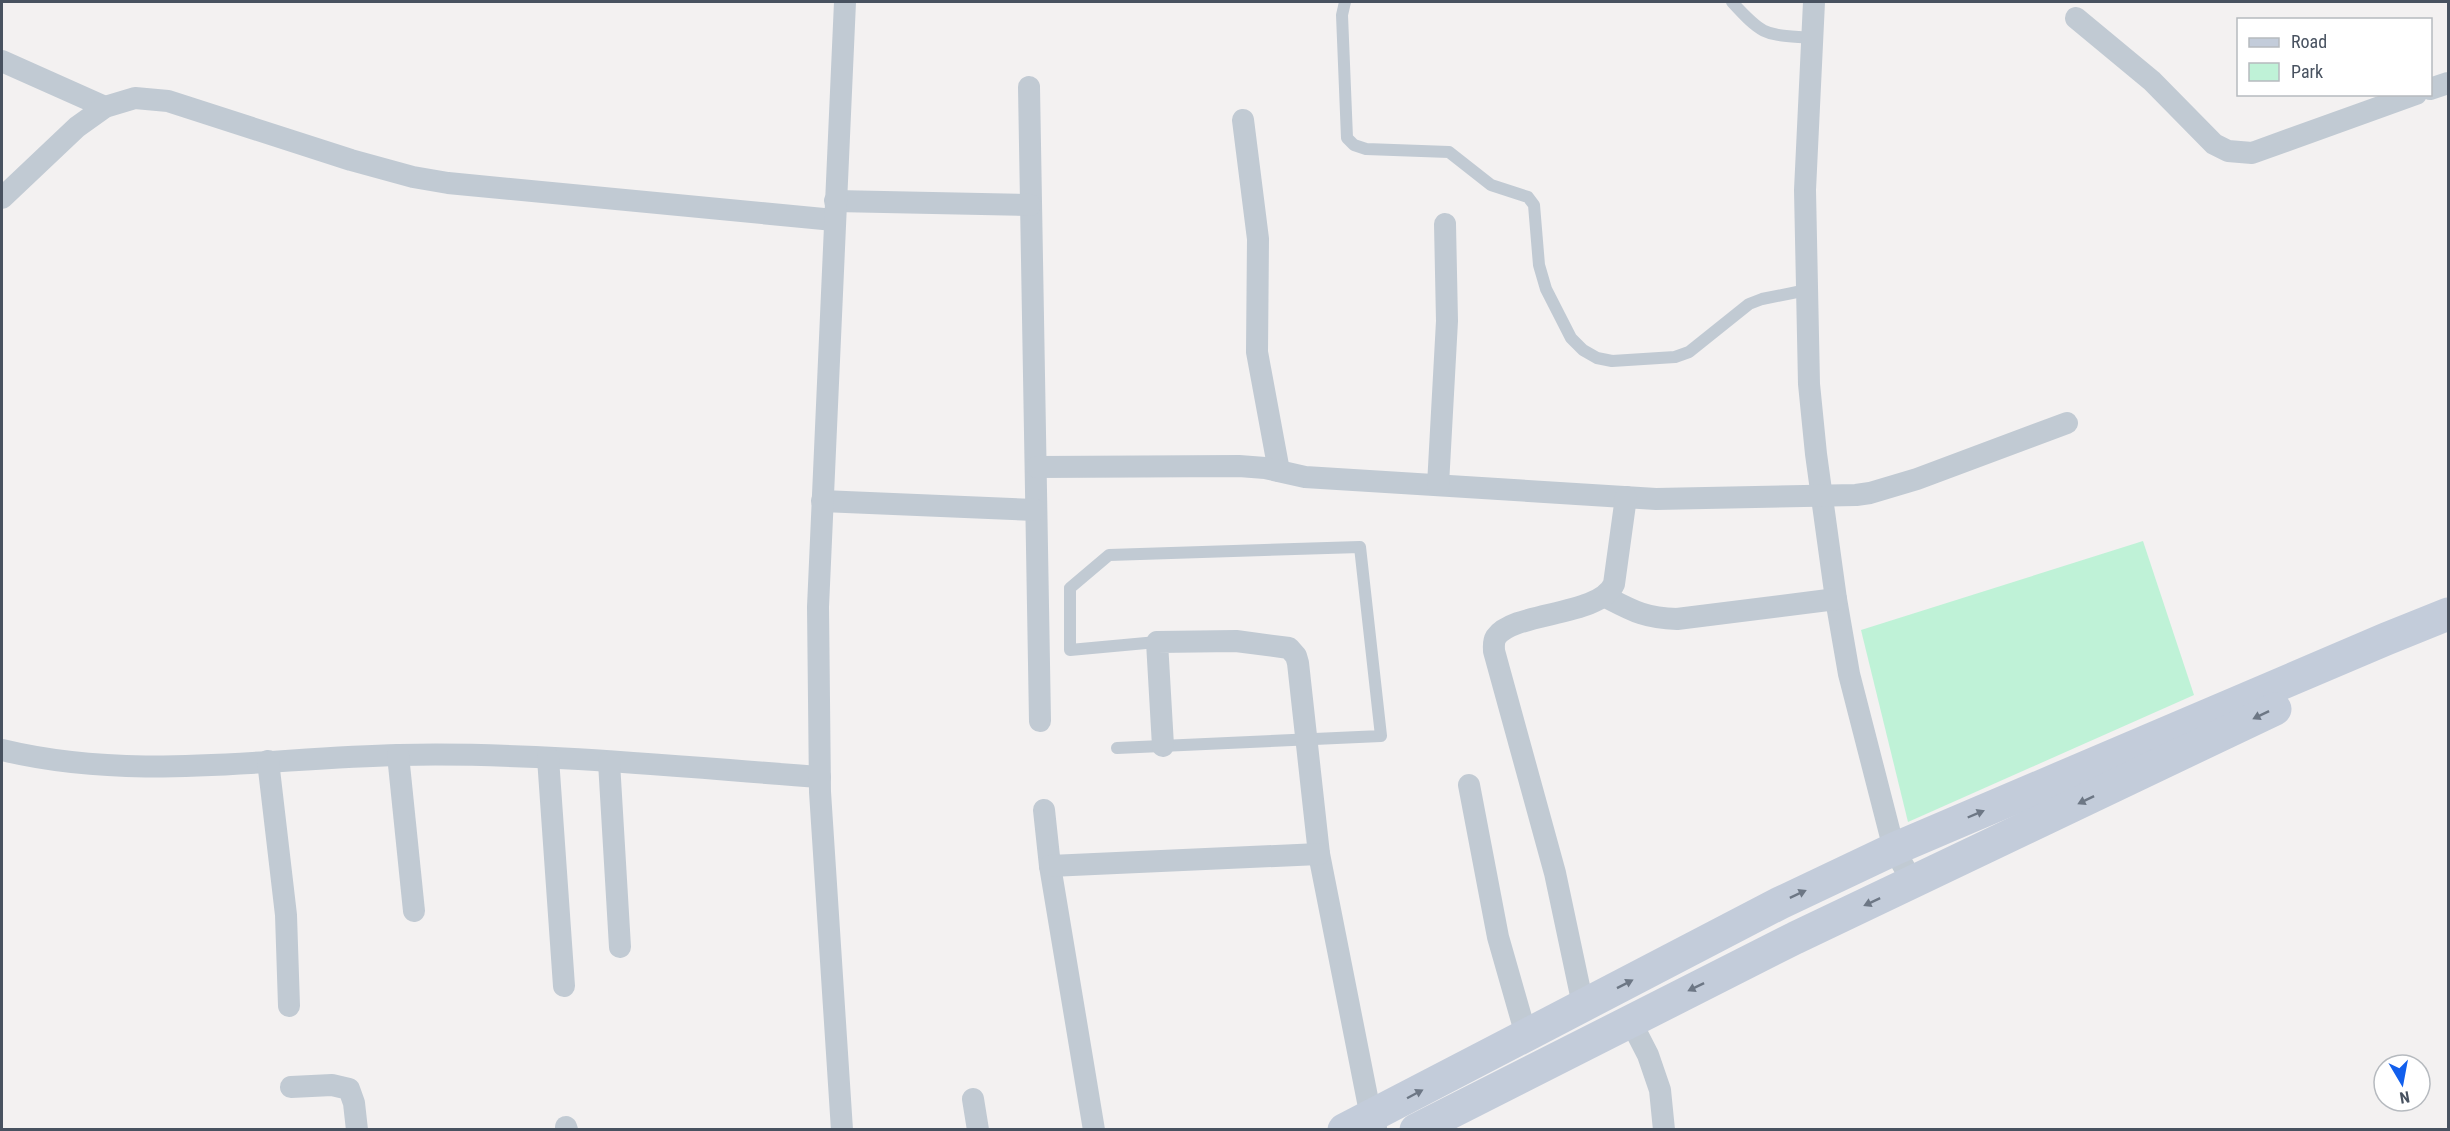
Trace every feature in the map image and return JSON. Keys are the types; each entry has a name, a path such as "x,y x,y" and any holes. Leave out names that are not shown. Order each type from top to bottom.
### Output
{"main road":[{"path":"1364,1125 1583,1005 1780,903 1894,849 2448,614"},
{"path":"1416,1130 1795,938 2391,653 2448,631"}],"street":[{"path":"842,1130 820,777 818,607 845,2"},
{"path":"1814,2 1805,190 1809,384 1821,494 1849,674 1894,849 1913,883"},
{"path":"2076,18 2152,81 2214,144 2228,152 2252,153 2410,96"},
{"path":"2,61 105,107"},
{"path":"2432,88 2448,83"},
{"path":"1029,87 1040,721"},
{"path":"2,198 77,127 105,107 135,98 168,101 351,160 413,177 448,183 835,211 1030,205"},
{"path":"1243,120 1258,239 1257,352 1279,471"},
{"path":"1438,485 1447,321 1445,224"},
{"path":"1037,467 1239,466 1305,477 1656,499 1856,495 1890,488 2067,423"},
{"path":"1583,1005 1555,873 1494,651 1494,642 1497,636 1513,626 1606,597 1614,584 1626,497"},
{"path":"822,501 1035,510"},
{"path":"1606,597 1643,616 1677,619 1836,599"},
{"path":"1163,746 1157,642 1236,641 1289,648 1296,656 1319,854 1364,1125"},
{"path":"2,750 34,758 85,765 166,768 398,755 501,755 820,777"},
{"path":"398,755 414,911"},
{"path":"548,758 564,986"},
{"path":"268,761 286,915 289,1006"},
{"path":"609,762 620,947"},
{"path":"1469,785 1498,937 1526,1035"},
{"path":"1044,810 1050,866 1094,1130"},
{"path":"1050,866 1319,854"},
{"path":"1630,1020 1648,1055 1660,1090 1664,1130"},
{"path":"291,1086 332,1085 349,1089 354,1103 357,1130"},
{"path":"973,1099 978,1130"}],"lane":[{"path":"1344,2 1342,15 1347,138 1366,149 1449,152 1491,185 1528,197 1534,205 1539,265 1546,289 1571,338 1583,351 1597,358 1612,361 1675,357 1700,344 1749,304 1762,299 1807,290"},
{"path":"1732,2 1755,27 1767,34 1812,38"},
{"path":"1117,748 1381,736 1360,547 1109,555 1070,588 1070,650 1157,642"}],"green space":[{"path":"2143,541 2194,695 1908,822 1861,630"}]}
